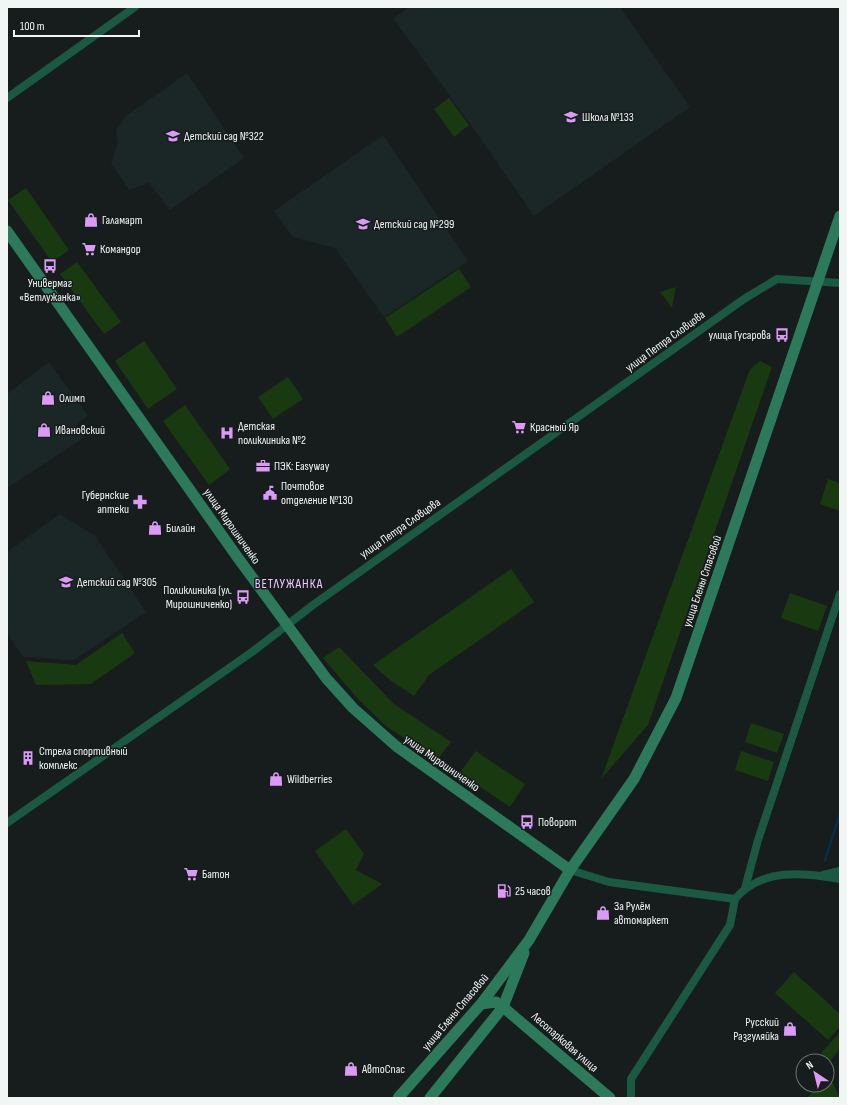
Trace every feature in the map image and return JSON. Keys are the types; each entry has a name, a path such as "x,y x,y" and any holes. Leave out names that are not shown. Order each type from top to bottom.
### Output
{"main road":[{"path":"818,280 840,216"},
{"name":"улица Мирошниченко","path":"7,231 288,626 331,684 353,708 396,746 570,870"},
{"name":"улица Елены Стасовой","path":"398,1098 481,1004 529,940 570,870 634,779 676,698 818,280"},
{"name":"улица Елены Стасовой","path":"430,1098 503,1007 529,940"},
{"path":"481,1004 496,1002 503,1007"},
{"name":"Лесопарковая улица","path":"503,1007 610,1098"}],"street":[{"path":"7,98 135,7"},
{"name":"улица Петра Словцова","path":"7,824 288,626 326,596 744,300 777,279 818,280 840,283"},
{"path":"745,888 784,760 840,594"},
{"path":"570,870 609,882 735,899"},
{"path":"818,876 840,871"},
{"path":"631,1098 631,1079 730,925 735,899 745,888 769,877 792,874 840,879"}],"shaded area":[{"name":"Школа №133","path":"409,7 620,7 690,107 534,216 473,128 393,18"},
{"name":"Детский сад №322","path":"187,73 244,158 170,210 149,183 129,190 111,163 118,143 116,130 127,115"},
{"name":"Детский сад №299","path":"383,135 468,261 384,317 335,248 293,237 274,211"},
{"name":"Ивановский","path":"49,362 88,416 76,424 85,437 7,488 7,394"},
{"name":"Детский сад №305","path":"60,514 95,536 146,612 74,660 23,657 7,633 7,552"}],"green space":[{"path":"449,98 469,125 454,137 434,109"},
{"path":"26,188 69,250 52,262 8,200"},
{"path":"77,262 121,322 104,334 60,274"},
{"path":"459,269 471,287 397,337 385,318"},
{"path":"676,287 672,308 660,292"},
{"path":"144,341 177,389 148,409 115,361"},
{"path":"760,361 772,367 648,725 601,779 750,369"},
{"path":"288,377 303,399 273,419 258,397"},
{"path":"185,405 230,469 209,485 163,421"},
{"path":"828,479 840,483 840,511 820,504"},
{"path":"511,569 534,602 429,675 414,696 390,680 373,665"},
{"path":"790,593 827,606 818,631 781,618"},
{"path":"122,633 135,653 91,684 36,685 26,661 76,665"},
{"path":"339,647 394,704 451,742 437,760 386,726 358,699 323,658"},
{"path":"751,723 784,734 777,753 745,742"},
{"path":"476,751 525,784 510,807 459,773"},
{"path":"741,751 774,762 768,781 735,770"},
{"path":"346,829 364,854 356,870 382,884 353,905 315,851"},
{"path":"794,972 840,1014 840,1027 828,1040 775,993"},
{"path":"840,1032 840,1049 835,1055 835,1053 821,1053"},
{"path":"835,1087 840,1098 807,1098 812,1093 835,1093"}],"waterway":[{"path":"825,860 840,814"}],"place":[{"name":"Школа №133","path":"571,117"},
{"name":"Детский сад №322","path":"173,136"},
{"name":"Галамарт","path":"91,220"},
{"name":"Детский сад №299","path":"363,224"},
{"name":"Командор","path":"89,249"},
{"name":"Универмаг «Ветлужанка»","path":"50,266"},
{"name":"улица Гусарова","path":"782,335"},
{"name":"Олимп","path":"48,398"},
{"name":"Красный Яр","path":"519,427"},
{"name":"Ивановский","path":"44,430"},
{"name":"Детская поликлиника №2","path":"227,433"},
{"name":"ПЭК: Easyway","path":"263,466"},
{"name":"Почтовое отделение №130","path":"270,493"},
{"name":"Губернские аптеки","path":"140,502"},
{"name":"Билайн","path":"155,528"},
{"name":"Детский сад №305","path":"66,582"},
{"name":"Поликлиника (ул. Мирошниченко)","path":"243,597"},
{"name":"Стрела спортивный комплекс","path":"28,758"},
{"name":"Wildberries","path":"276,779"},
{"name":"Поворот","path":"527,822"},
{"name":"Батон","path":"191,874"},
{"name":"25 часов","path":"504,891"},
{"name":"За Рулём автомаркет","path":"603,913"},
{"name":"Русский Разгуляйка","path":"790,1029"},
{"name":"АвтоСпас","path":"351,1069"}],"district":[{"name":"ВЕТЛУЖАНКА","path":"289,583"}]}
